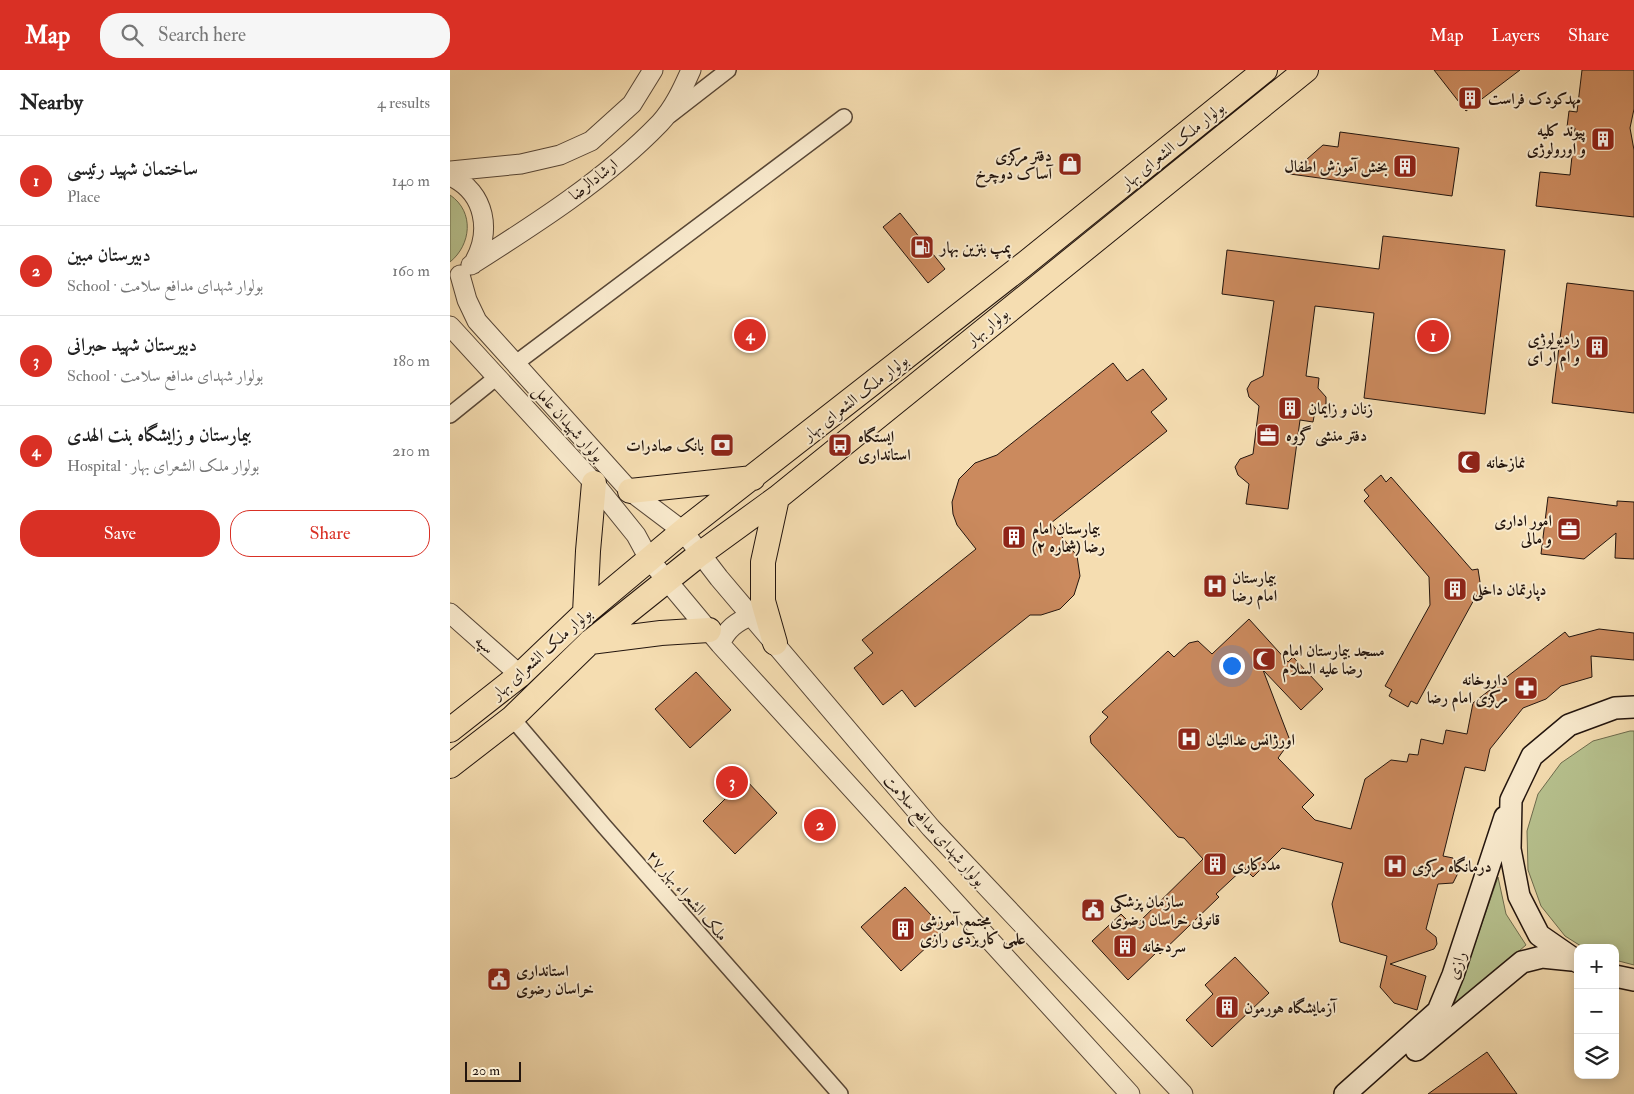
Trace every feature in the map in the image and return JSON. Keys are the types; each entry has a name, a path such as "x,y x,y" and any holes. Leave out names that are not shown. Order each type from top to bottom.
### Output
{"main road":[{"name":"بولوار ملک الشعرای بهار","path":"450,730 520,675 585,613 683,531 1022,266 1265,70"},
{"name":"بولوار بهار","path":"668,581 700,554 776,498 1306,70"},
{"path":"630,491 753,478"},
{"path":"585,613 594,483"},
{"path":"775,643 763,601 762,562 776,498"},
{"name":"بولوار ملک الشعرای بهار","path":"450,766 512,718 590,642 668,581"},
{"path":"590,642 661,633 715,637"},
{"name":"رازی","path":"1345,1094 1438,1011 1453,975 1510,800 1532,756 1569,725 1615,708 1634,707"},
{"path":"1510,800 1510,849 1519,896 1539,935 1574,959"},
{"name":"رازی","path":"1367,1094 1522,962 1542,957 1574,961"},
{"path":"1619,977 1634,980"}],"street":[{"name":"ارشادالرضا","path":"450,171 521,164 560,154 591,141 632,104 653,70"},
{"name":"ارشادالرضا","path":"461,274 534,225 611,167 661,122 680,95 691,70"},
{"path":"661,122 728,70"},
{"path":"516,362 844,117"},
{"path":"450,176 465,185 475,196 482,209 485,224 484,239 480,253 461,274"},
{"name":"بولوار شهیدان عامل","path":"461,274 467,300 477,321 516,362 630,491 683,531 700,554"},
{"name":"بولوار شهیدان عامل","path":"450,326 594,483 636,535 649,559 668,581"},
{"path":"450,341 470,348"},
{"path":"450,415 497,377"},
{"name":"بولوار شهدای مدافع سلامت","path":"700,554 931,828 1183,1094"},
{"name":"بولوار شهدای مدافع سلامت","path":"668,581 715,637 1130,1094"},
{"name":"سپه","path":"450,613 520,675"},
{"path":"715,637 751,616"},
{"name":"ملک الشعراء بهار ۲۷","path":"512,718 610,833 840,1094"}],"green space":[{"path":"450,195 464,210 467,228 466,238 462,247 450,262"},
{"path":"1634,731 1634,965 1619,961 1619,944 1578,944 1565,936 1541,906 1528,870 1527,831 1538,794 1561,763 1593,741"},
{"path":"1498,877 1506,914 1526,945 1453,1007"}],"building":[{"name":"مهدکودک فراست","path":"1434,70 1520,70 1466,111"},
{"name":"پیوند کلیه و اورولوژی","path":"1582,70 1634,70 1634,109 1630,128 1634,150 1634,217 1536,206 1540,172 1570,175 1575,128 1567,127 1569,111 1577,112"},
{"name":"بخش آموزش اطفال","path":"1340,132 1459,148 1452,196 1290,174 1323,145 1338,147"},
{"path":"900,213 945,269 928,283 883,227"},
{"path":"1383,236 1505,250 1485,414 1364,398 1374,313 1315,306 1306,376 1319,378 1318,388 1326,397 1326,404 1315,411 1313,422 1300,420 1288,509 1246,504 1249,484 1238,475 1235,467 1240,459 1253,454 1259,406 1249,397 1247,389 1251,382 1263,376 1274,301 1222,294 1227,250 1379,269"},
{"name":"رادیولوژی و ام آر آی","path":"1567,283 1634,291 1634,413 1552,403"},
{"name":"بیمارستان امام رضا (شماره ۲)","path":"1113,363 1127,381 1143,369 1167,399 1151,412 1167,431 1051,523 1077,556 1080,576 1074,595 1060,609 1041,615 1030,615 915,707 902,690 883,705 854,668 873,653 862,640 976,549 957,525 953,514 952,502 959,479 975,463 997,455"},
{"name":"دپارتمان داخلی","path":"1381,475 1386,482 1391,477 1472,570 1478,569 1482,595 1476,596 1417,704 1411,701 1408,707 1389,696 1392,690 1385,686 1430,605 1429,577 1364,501 1369,496 1364,490"},
{"path":"1548,497 1617,506 1617,501 1634,502 1634,559 1615,558 1616,533 1584,559 1541,554"},
{"path":"1249,619 1288,662 1293,657 1323,689 1301,710 1263,670 1289,738 1289,743 1278,758 1314,795 1302,807 1315,820 1351,829 1365,779 1391,760 1407,762 1409,754 1418,755 1421,739 1443,744 1446,730 1467,734 1473,703 1565,632 1569,637 1599,629 1634,633 1634,660 1591,656 1592,677 1561,686 1546,699 1523,708 1490,749 1485,771 1465,767 1443,856 1453,858 1458,866 1458,873 1453,883 1438,884 1426,929 1436,937 1437,944 1434,949 1390,964 1426,976 1417,1010 1394,1003 1380,987 1387,956 1340,942 1332,904 1343,863 1282,848 1253,877 1244,868 1216,894 1219,897 1160,954 1158,951 1128,980 1092,941 1121,914 1134,927 1203,859 1184,838 1178,837 1091,743 1090,736 1108,717 1102,712 1168,651 1174,657 1189,643 1198,641 1212,654"},
{"path":"696,672 731,710 690,748 655,709"},
{"path":"745,779 777,813 735,854 703,821"},
{"name":"مجتمع آموزشی علمی کاربردی رازی","path":"905,887 945,930 901,971 861,927"},
{"name":"آزمایشگاه هورمون","path":"1235,957 1269,993 1212,1047 1186,1020 1213,994 1205,985"},
{"path":"1487,1052 1517,1094 1428,1094"}],"place":[{"name":"مهدکودک فراست","path":"1470,98"},
{"name":"پیوند کلیه و اورولوژی","path":"1603,139"},
{"name":"دفتر مرکزی آساک دوچرخ","path":"1070,164"},
{"name":"بخش آموزش اطفال","path":"1405,166"},
{"name":"پمپ بنزین بهار","path":"922,247"},
{"name":"بیمارستان و زایشگاه بنت الهدی","path":"750,335"},
{"name":"ساختمان شهید رئیسی","path":"1433,336"},
{"name":"رادیولوژی و ام آر آی","path":"1597,347"},
{"name":"زنان و زایمان","path":"1290,408"},
{"name":"دفتر منشی گروه","path":"1268,435"},
{"name":"بانک صادرات","path":"722,445"},
{"name":"ایستگاه استانداری","path":"840,445"},
{"name":"نمازخانه","path":"1469,462"},
{"name":"امور اداری و مالی","path":"1569,529"},
{"name":"بیمارستان امام رضا (شماره ۲)","path":"1014,537"},
{"name":"بیمارستان امام رضا","path":"1215,586"},
{"name":"دپارتمان داخلی","path":"1455,589"},
{"name":"مسجد بیمارستان امام رضا علیه السلام","path":"1264,659"},
{"name":"داروخانه مرکزی امام رضا","path":"1526,688"},
{"name":"اورژانس عدالتیان","path":"1189,739"},
{"name":"دبیرستان شهید حبرانی","path":"732,782"},
{"name":"دبیرستان مبین","path":"820,825"},
{"name":"مددکاری","path":"1215,864"},
{"name":"درمانگاه مرکزی","path":"1395,866"},
{"name":"سازمان پزشکی قانونی خراسان رضوی","path":"1093,910"},
{"name":"مجتمع آموزشی علمی کاربردی رازی","path":"903,929"},
{"name":"سردخانه","path":"1125,946"},
{"name":"استانداری خراسان رضوی","path":"499,979"},
{"name":"آزمایشگاه هورمون","path":"1227,1007"}]}
